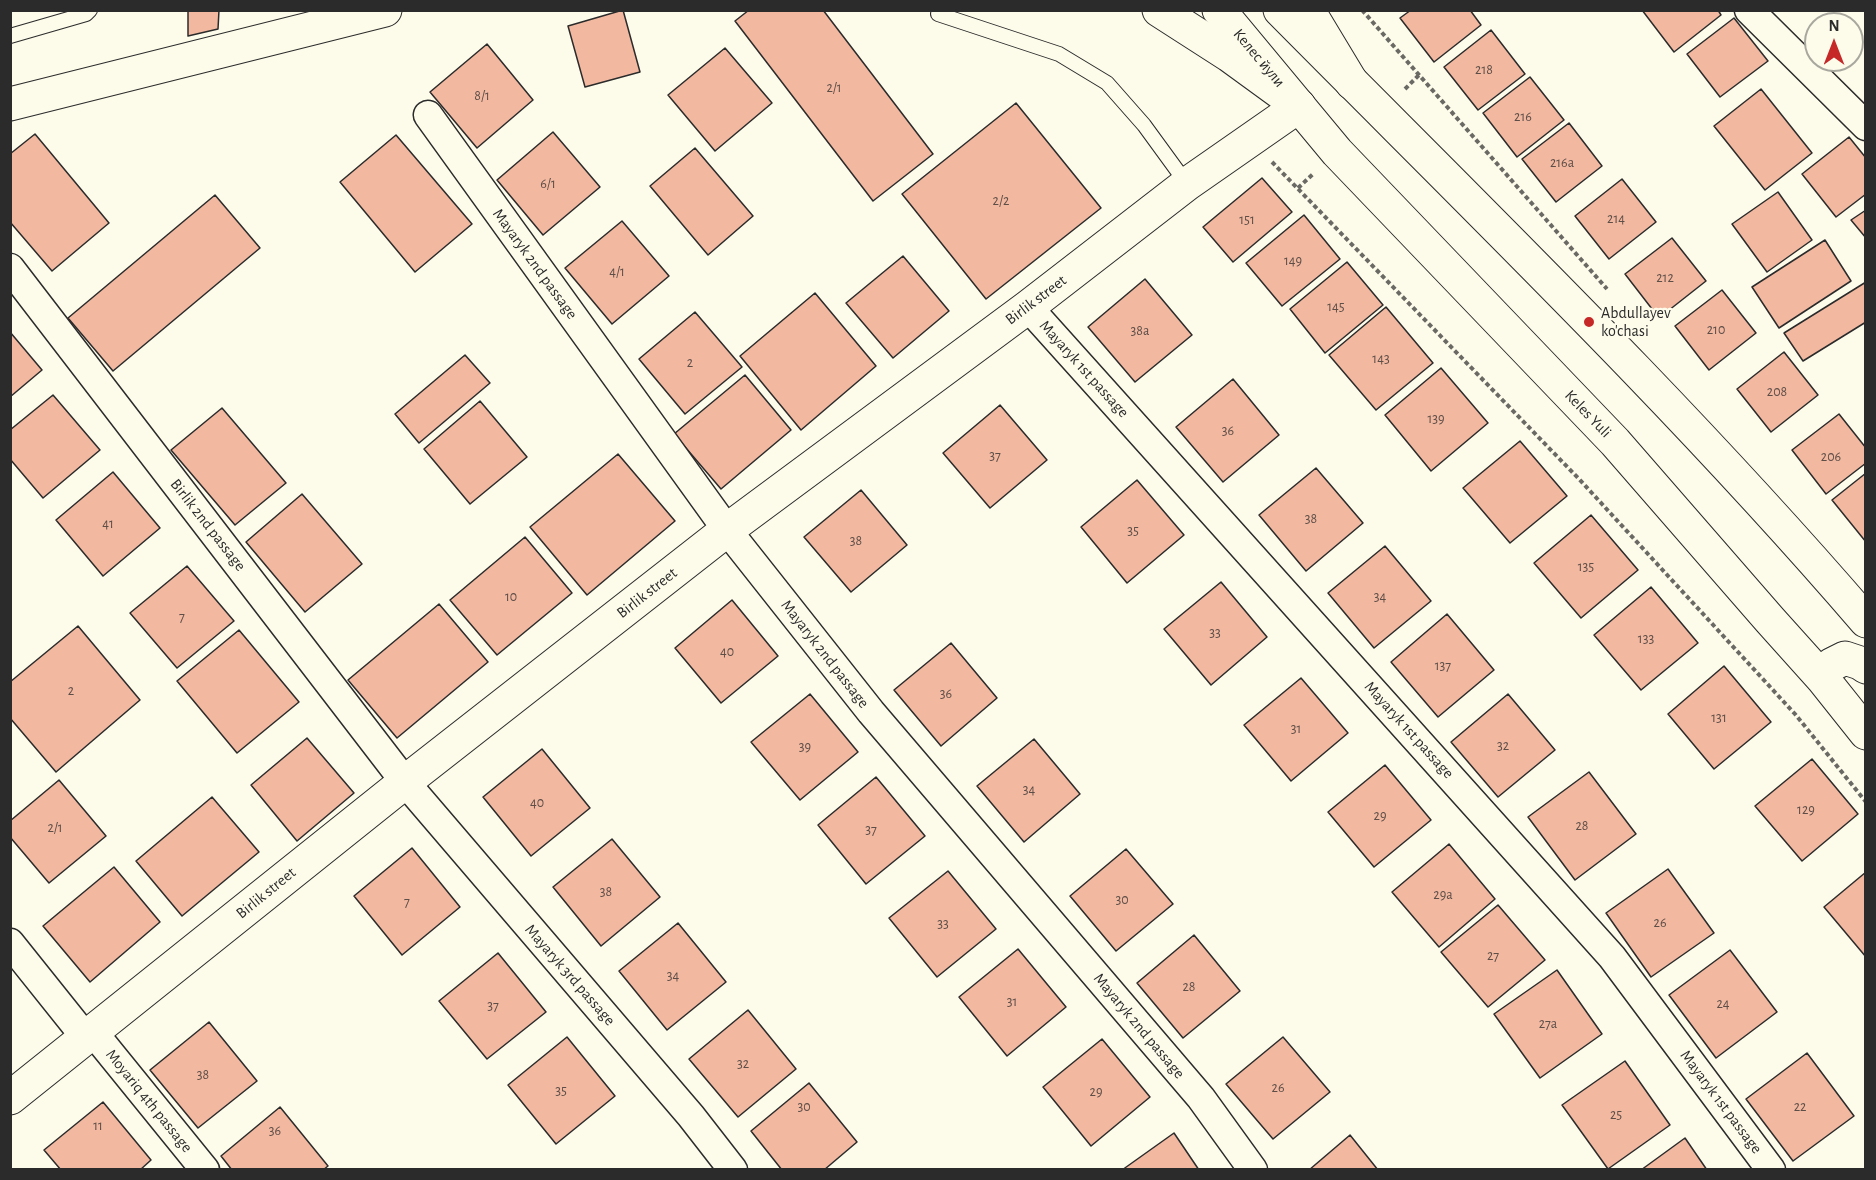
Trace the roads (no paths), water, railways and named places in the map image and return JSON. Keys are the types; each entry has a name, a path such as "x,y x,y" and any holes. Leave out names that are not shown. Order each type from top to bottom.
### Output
{"main road":[{"path":"10,104 385,10"},
{"path":"1159,10 1299,106"},
{"name":"Келес йули","path":"1219,10 1299,106"},
{"path":"1280,10 1589,322 1747,489 1866,621"},
{"path":"1308,10 1352,83"},
{"name":"Birlik street","path":"10,1098 405,782 727,530 1028,307 1187,184 1299,106"},
{"name":"Keles Yuli","path":"1299,106 1336,152 1616,442 1823,679 1866,733"},
{"path":"1823,679 1831,665 1845,658 1866,667"}],"street":[{"path":"1749,10 1866,126"},
{"name":"Mayaryk 2nd passage","path":"428,115 727,530 871,712 1201,1098 1254,1170"},
{"name":"Birlik 2nd passage","path":"10,268 405,782"},
{"name":"Mayaryk 1st passage","path":"1028,307 1612,957 1771,1170"},
{"name":"Mayaryk 3rd passage","path":"405,782 683,1107 733,1170"},
{"name":"Moyariq 4th passage","path":"10,944 205,1170"}],"lane":[{"path":"10,36 86,14 90,10"},
{"path":"938,14 1059,54 1107,83 1144,125 1187,184"}],"place":[{"name":"Abdullayev ko'chasi","path":"1589,322"}]}
